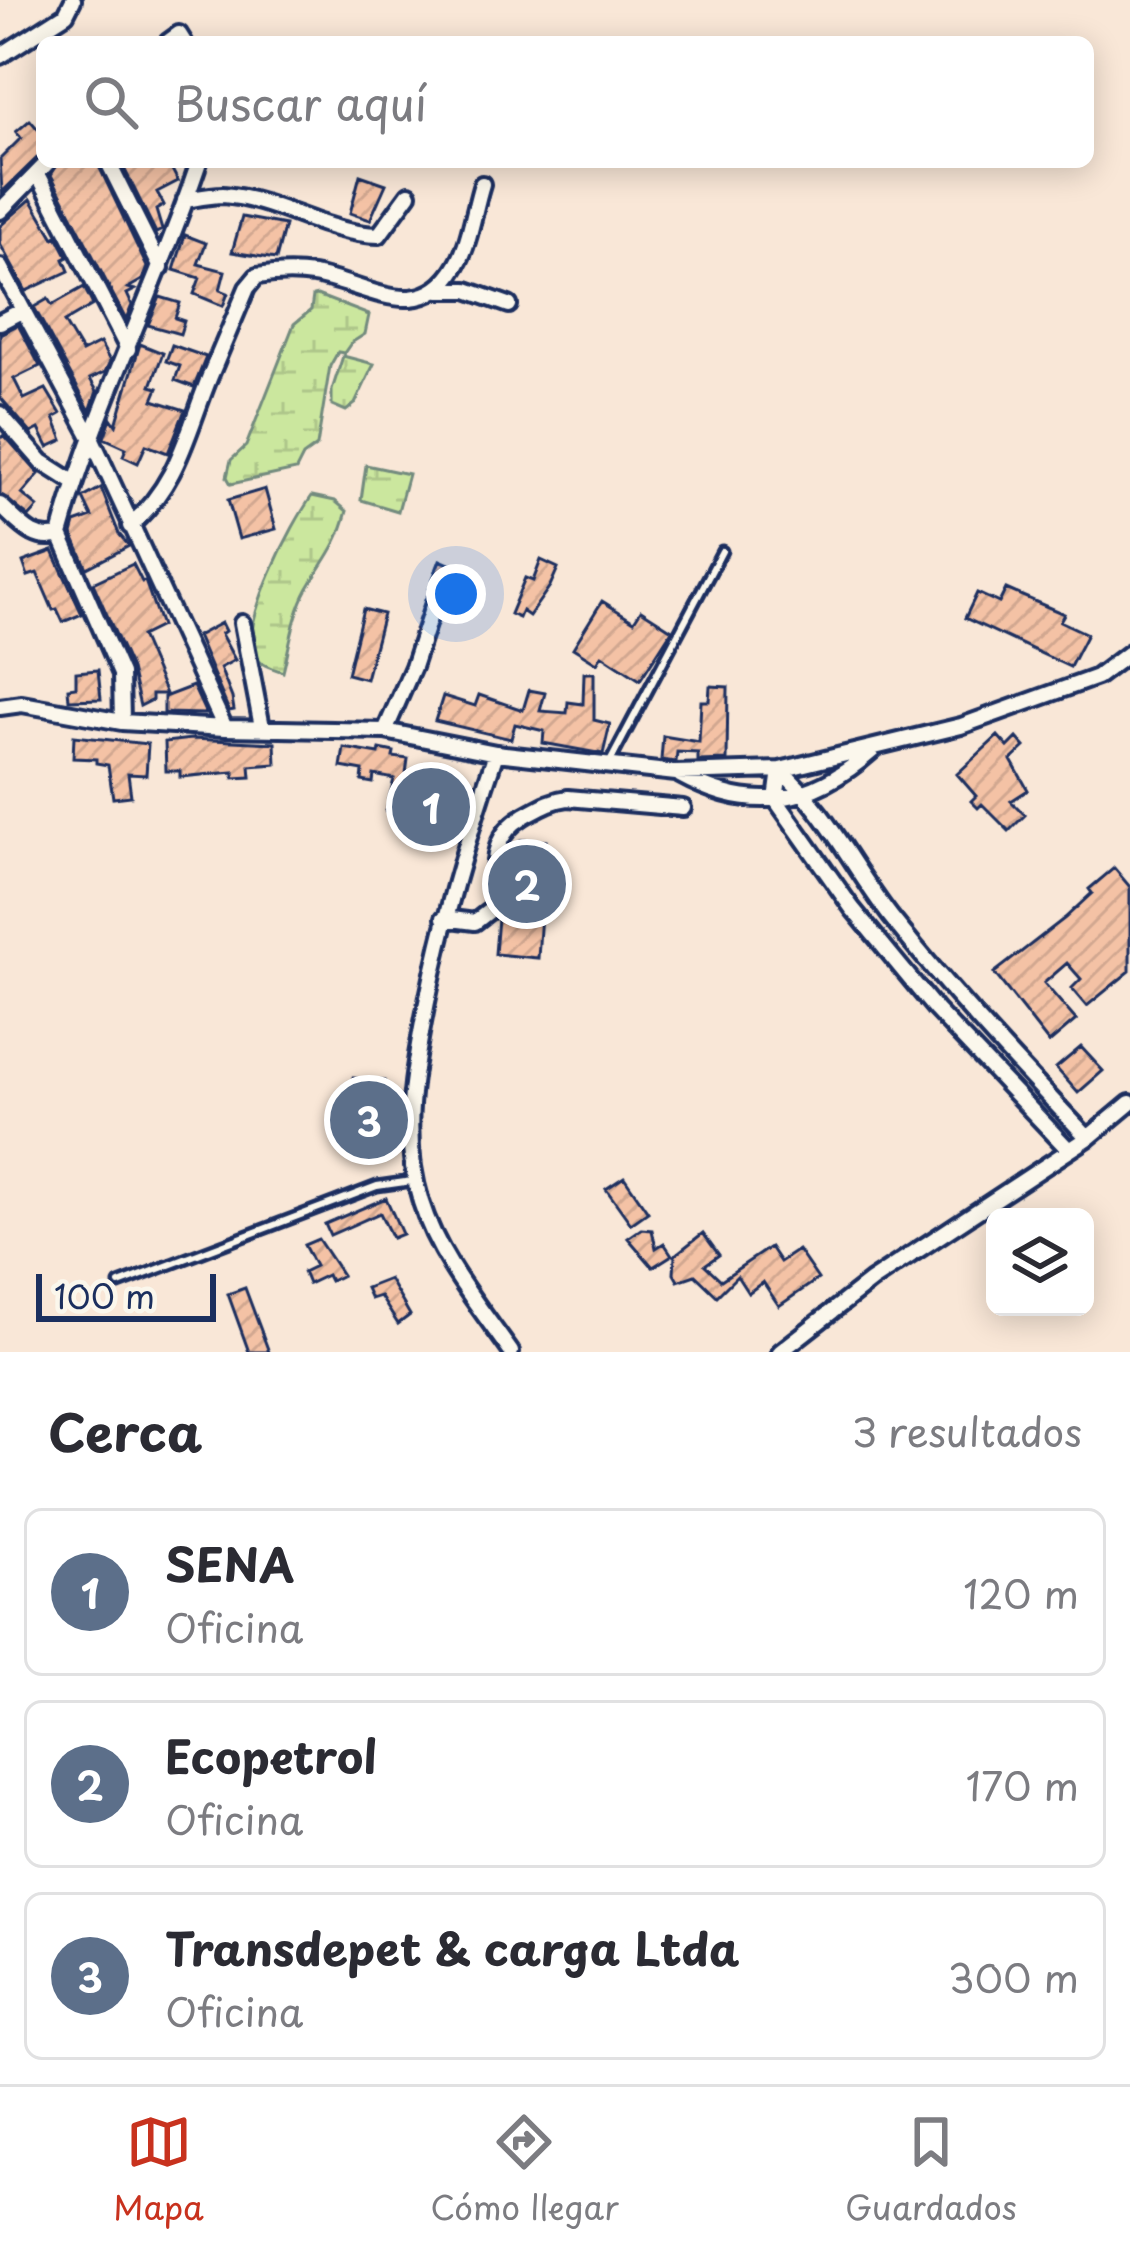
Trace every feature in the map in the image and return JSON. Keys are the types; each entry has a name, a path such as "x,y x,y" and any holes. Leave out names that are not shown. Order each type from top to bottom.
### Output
{"street":[{"path":"0,56 65,14 73,0"},
{"path":"0,211 43,168 128,349"},
{"path":"111,168 161,268"},
{"path":"186,168 193,180"},
{"path":"122,722 121,674 60,535 74,482 197,168"},
{"path":"439,290 459,263 482,184"},
{"path":"185,200 221,195 307,217 348,234 379,235 409,194"},
{"path":"0,267 91,437 225,728"},
{"path":"130,526 176,472 247,287 257,276 313,275 376,294 413,299 439,290 466,290 509,305"},
{"path":"0,322 23,310"},
{"path":"0,415 41,462 74,482"},
{"path":"0,506 34,536 60,535"},
{"path":"385,731 434,603"},
{"path":"242,623 262,727"},
{"path":"0,707 22,704 122,722 385,731 496,752 676,772 780,770 961,726 1097,677 1130,652"},
{"path":"676,772 723,794 776,800 807,794 844,776 874,749"},
{"path":"496,752 444,918 412,1080 410,1152 422,1204 453,1268 511,1352"},
{"path":"780,770 807,794 875,896 951,994 1088,1138"},
{"path":"780,770 776,800 853,908 936,1010 1070,1150"},
{"path":"444,918 476,922 493,908 498,837 507,826 553,800 683,808"},
{"path":"936,1010 951,994"},
{"path":"779,1352 871,1281 1088,1138 1130,1103"}],"lane":[{"path":"608,765 722,551"},
{"path":"119,1284 377,1186 416,1181"}],"green space":[{"path":"317,295 369,315 365,334 344,353 338,352 330,366 317,446 303,456 296,470 231,484 227,477 231,460 246,446 294,324 311,310"},
{"path":"343,356 374,364 355,404 346,411 332,405"},
{"path":"366,465 408,474 398,511 361,500"},
{"path":"312,496 335,501 347,511 299,608 283,672 258,660 253,652 255,618 271,572"}],"building":[{"path":"30,120 36,127 36,159 2,192 0,159 21,138 16,132"},
{"path":"55,168 100,168 147,267 142,280 128,288 135,290 127,294 132,305 126,320 51,175"},
{"path":"124,168 171,168 178,181 157,192 164,205 156,210 162,230 156,233"},
{"path":"360,175 386,184 370,220 350,213"},
{"path":"31,199 54,238 57,236 69,271 26,291 0,244 0,226"},
{"path":"242,217 285,225 276,259 232,252"},
{"path":"185,235 206,243 198,264 225,271 220,290 228,293 223,306 194,294 200,278 174,270"},
{"path":"84,287 93,305 64,322 82,352 100,343 110,361 105,372 90,379 97,391 90,411 34,307 48,299 52,305"},
{"path":"160,297 180,303 175,318 184,321 180,334 148,325"},
{"path":"18,325 40,366 14,379 24,399 46,389 61,414 54,418 63,440 48,447 39,429 31,433 0,397 0,334"},
{"path":"140,344 163,353 151,386 158,388 153,400 185,410 168,453 146,445 138,463 123,456 126,448 104,438 111,418 116,425"},
{"path":"172,345 206,357 194,387 175,380 180,366 166,361"},
{"path":"4,435 39,474 22,494 38,507 29,517 0,494 0,439"},
{"path":"101,488 119,534 129,546 87,568 72,534 75,523 92,517 83,498"},
{"path":"265,489 276,529 239,539 228,500"},
{"path":"53,551 82,614 63,622 37,573 28,576 23,562"},
{"path":"440,560 461,569 452,598 429,589"},
{"path":"541,560 558,568 550,586 529,616 522,611 519,618 510,614 525,578 533,581"},
{"path":"133,564 145,581 161,626 141,636 166,694 152,694 152,700 140,706 131,669 93,583"},
{"path":"1006,589 1064,614 1060,621 1087,634 1070,667 965,618 977,593 999,603"},
{"path":"602,601 634,621 641,610 672,630 640,680 602,655 597,663 573,648"},
{"path":"363,609 383,614 366,679 347,674"},
{"path":"221,623 225,631 221,634 235,660 220,668 232,698 234,710 229,711 197,636"},
{"path":"98,670 101,699 69,700 68,688 76,687 76,672"},
{"path":"584,673 594,673 594,720 610,724 603,754 543,743 544,731 515,724 511,739 435,721 443,696 475,706 479,695 523,710 529,690 545,693 540,711 567,713 568,702 583,704"},
{"path":"193,686 206,714 164,713 164,697"},
{"path":"710,686 728,687 727,760 698,761 698,753 677,752 676,762 661,760 663,736 699,742 701,701 709,701"},
{"path":"74,736 148,744 146,775 128,774 131,796 113,798 108,765 73,758"},
{"path":"998,736 1008,747 1017,738 1025,747 1011,760 1028,790 1011,801 1025,815 1009,831 982,804 978,808 971,801 976,796 957,774"},
{"path":"165,742 275,743 276,764 250,766 251,777 234,778 234,772 180,777 180,771 166,771"},
{"path":"344,748 394,752 393,757 408,759 406,774 440,780 438,790 451,794 441,833 435,832 433,840 422,837 424,830 418,828 425,800 406,797 400,815 386,811 394,779 374,775 373,783 362,781 363,771 341,767"},
{"path":"521,840 546,841 538,958 495,954 506,865 520,866"},
{"path":"1114,868 1130,887 1130,971 1087,1006 1072,988 1081,979 1067,963 1044,983 1076,1020 1049,1043 994,973 1065,918"},
{"path":"1081,1047 1103,1071 1078,1093 1056,1068"},
{"path":"353,1078 384,1081 380,1127 349,1125"},
{"path":"624,1177 648,1212 631,1224 606,1189"},
{"path":"386,1198 402,1234 392,1238 380,1213 330,1235 325,1224"},
{"path":"641,1229 652,1230 656,1248 664,1243 672,1255 653,1267 628,1238"},
{"path":"703,1233 719,1255 705,1265 721,1280 770,1247 780,1262 798,1250 818,1279 779,1306 763,1282 748,1293 737,1276 717,1296 695,1275 678,1281 675,1255"},
{"path":"318,1239 342,1275 330,1281 327,1275 308,1284 303,1272 315,1266 304,1245"},
{"path":"389,1279 410,1315 398,1324 380,1296 371,1299 366,1288"},
{"path":"245,1288 269,1352 249,1352 228,1294"}],"place":[{"name":"SENA","path":"431,807"},
{"name":"Ecopetrol","path":"527,884"},
{"name":"Transdepet & carga Ltda","path":"369,1120"}]}
